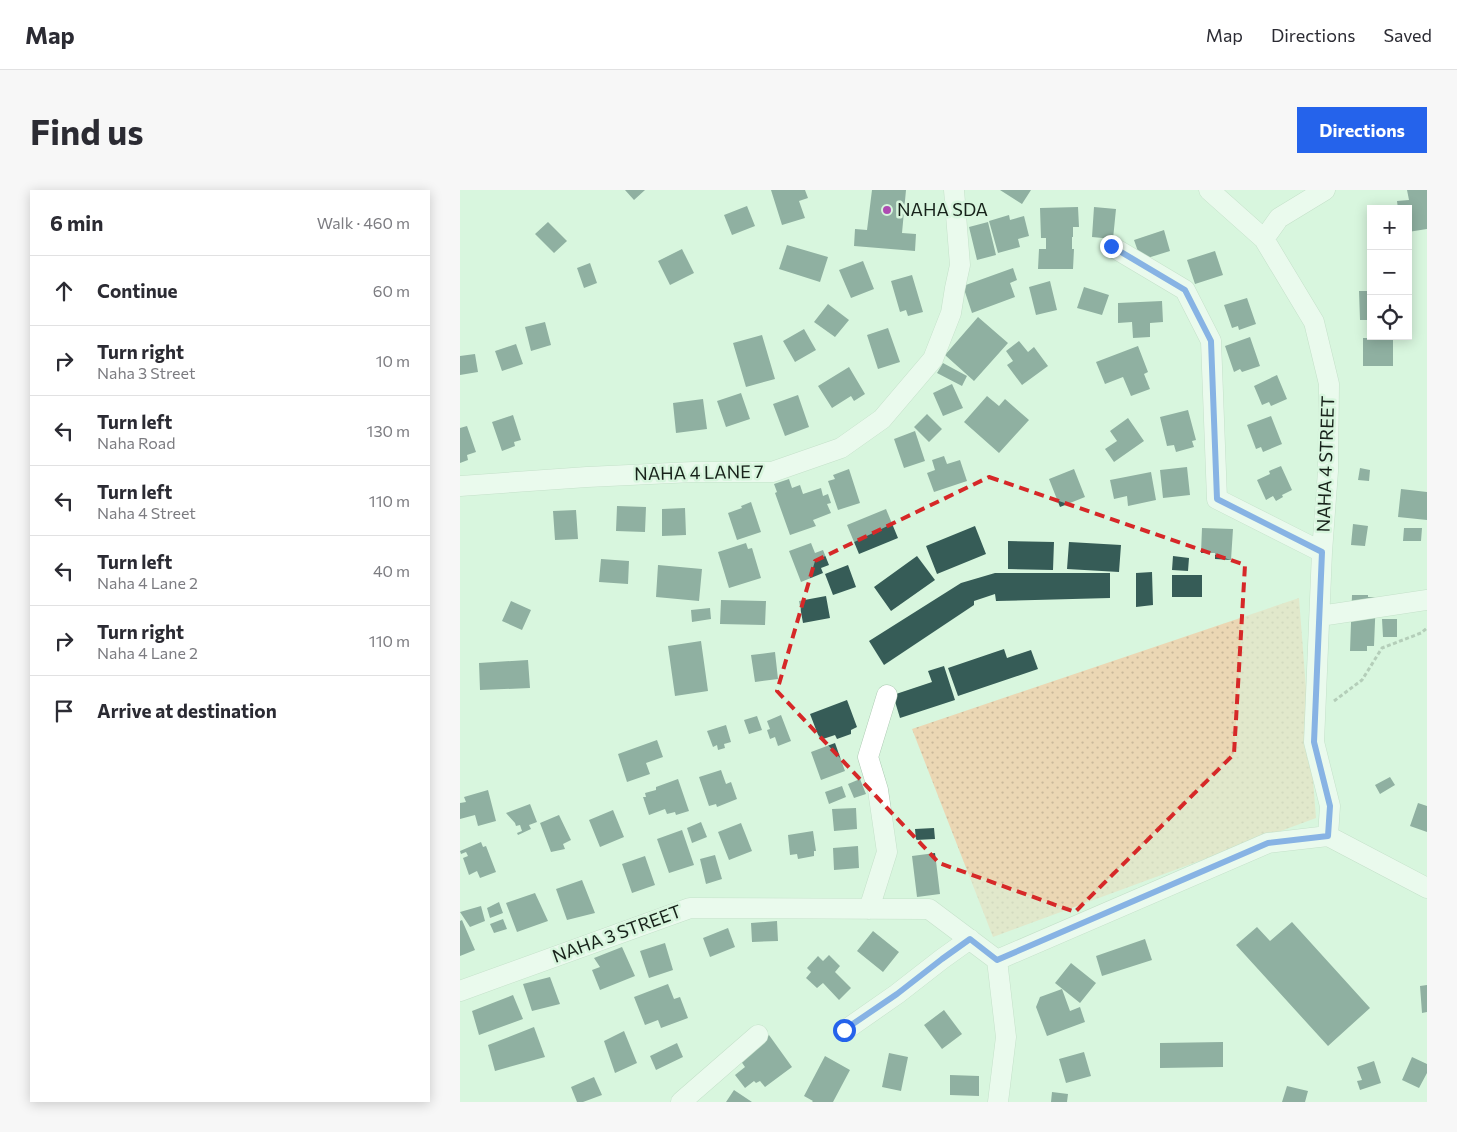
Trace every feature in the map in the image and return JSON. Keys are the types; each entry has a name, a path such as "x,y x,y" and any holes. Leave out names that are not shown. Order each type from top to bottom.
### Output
{"street":[{"name":"NAHA 4 LANE 7","path":"460,486 693,472 772,472 840,448 882,418 933,359 951,313 960,265 954,190"},
{"name":"NAHA 4 STREET","path":"1209,190 1264,239 1314,322 1329,384 1328,471 1322,552 1314,742 1330,806 1328,836"},
{"path":"1264,239 1279,218 1326,190"},
{"path":"1111,246 1185,290 1211,341 1217,499 1322,552"},
{"path":"1320,616 1427,600"},
{"path":"870,908 887,852 878,790 868,758 887,695"},
{"path":"998,1102 1006,1037 997,960 1268,843 1328,836 1427,888"},
{"name":"NAHA 3 STREET","path":"460,992 690,908 929,909 997,960"},
{"path":"844,1030 897,994 970,939"},
{"path":"681,1102 758,1035"}],"path":[{"path":"1315,716 1362,680 1382,648 1421,633 1427,628"}],"highlighted area":[{"path":"989,477 1245,565 1234,754 1075,912 939,863 777,691 815,561"}],"shaded area":[{"path":"1299,598 1316,818 993,937 912,729"}],"building":[{"path":"625,190 645,190 634,200"},
{"path":"771,190 805,190 808,198 799,201 805,218 782,225"},
{"name":"NAHA SDA","path":"872,190 906,190 902,233 916,234 915,251 854,246 855,229 867,230"},
{"path":"1000,190 1031,190 1022,204"},
{"path":"1407,190 1427,190 1427,229 1412,231 1412,205 1398,205 1397,201 1409,200"},
{"path":"747,206 755,226 732,235 724,215"},
{"path":"1078,207 1079,227 1073,227 1072,237 1072,249 1074,249 1073,269 1038,269 1039,249 1046,249 1046,238 1041,238 1040,208"},
{"path":"1094,207 1116,209 1113,239 1092,237"},
{"path":"1009,215 1010,220 1024,216 1029,236 1018,239 1020,247 998,253 989,221"},
{"path":"548,222 567,241 554,253 535,234"},
{"path":"988,222 996,255 977,260 969,227"},
{"path":"1164,230 1170,251 1141,260 1134,240"},
{"path":"787,245 828,257 820,282 779,269"},
{"path":"682,249 694,273 670,285 658,261"},
{"path":"1215,251 1223,275 1195,284 1187,260"},
{"path":"863,261 874,289 851,298 839,270"},
{"path":"590,263 597,283 584,288 577,268"},
{"path":"1013,268 1017,280 1010,283 1015,297 972,313 963,286"},
{"path":"912,275 923,312 908,316 906,310 900,312 891,281"},
{"path":"1050,281 1057,310 1036,315 1029,287"},
{"path":"1084,287 1109,295 1102,315 1077,308"},
{"path":"1359,291 1367,291 1367,320 1360,320"},
{"path":"1247,298 1256,324 1239,330 1238,326 1232,328 1224,305"},
{"path":"1162,301 1163,322 1150,323 1150,337 1133,338 1132,322 1118,323 1118,303"},
{"path":"828,304 849,320 835,337 814,322"},
{"path":"978,317 1008,343 974,381 945,355"},
{"path":"545,322 551,345 531,351 525,327"},
{"path":"888,328 900,362 878,369 867,335"},
{"path":"804,329 816,350 795,362 783,341"},
{"path":"762,335 775,379 746,387 733,343"},
{"path":"1250,337 1260,366 1242,372 1240,369 1234,372 1225,346"},
{"path":"1363,338 1367,338 1367,340 1393,340 1393,366 1363,366"},
{"path":"1019,341 1028,352 1034,347 1048,366 1022,385 1007,365 1013,361 1006,351"},
{"path":"516,344 523,364 502,371 495,351"},
{"path":"1138,346 1148,372 1144,374 1150,389 1131,396 1123,377 1105,384 1096,362"},
{"path":"475,354 478,372 460,375 460,356"},
{"path":"943,363 967,376 962,386 937,373"},
{"path":"849,367 865,394 854,401 851,396 832,408 818,386"},
{"path":"1277,375 1287,399 1271,406 1269,402 1262,405 1254,386"},
{"path":"952,384 963,408 943,416 933,393"},
{"path":"741,393 750,419 726,427 717,401"},
{"path":"798,395 809,427 785,436 773,404"},
{"path":"987,396 999,406 1005,399 1029,420 999,453 964,422"},
{"path":"703,399 707,429 676,433 673,403"},
{"path":"1188,410 1196,440 1192,441 1194,447 1176,452 1174,445 1167,446 1160,417"},
{"path":"927,414 942,429 929,442 914,427"},
{"path":"513,415 521,440 514,442 515,446 502,451 492,422"},
{"path":"1271,416 1282,444 1263,452 1261,447 1256,449 1247,425"},
{"path":"1128,418 1144,441 1114,462 1105,449 1117,441 1110,431"},
{"path":"467,426 476,452 467,455 468,460 460,463 460,428"},
{"path":"915,431 925,461 904,468 894,439"},
{"path":"944,456 947,464 960,460 967,481 934,492 927,473 935,470 932,460"},
{"path":"1281,466 1292,490 1282,495 1283,497 1276,501 1273,496 1266,500 1257,480 1270,474 1269,471"},
{"path":"1187,467 1190,495 1163,498 1160,470"},
{"path":"1360,468 1370,470 1369,481 1358,480"},
{"path":"849,469 860,503 838,510 828,481 835,479 833,475"},
{"path":"1074,469 1085,497 1060,507 1049,479"},
{"path":"1151,472 1156,500 1128,506 1127,496 1114,499 1110,480"},
{"path":"789,479 792,488 800,485 803,494 821,488 823,496 828,494 831,503 827,504 831,513 813,520 816,526 790,535 775,493 777,492 774,484"},
{"path":"1401,489 1427,492 1427,520 1398,517"},
{"path":"751,502 761,532 737,540 728,513 742,508 741,506"},
{"path":"617,506 646,507 645,532 616,531"},
{"path":"685,508 686,535 662,536 662,509"},
{"path":"886,509 898,538 859,554 847,525"},
{"path":"576,510 578,539 555,540 553,511"},
{"path":"1353,524 1368,526 1365,546 1351,545"},
{"path":"975,526 986,554 937,574 926,546"},
{"path":"1202,528 1233,529 1231,560 1215,559 1215,553 1201,553"},
{"path":"1404,528 1422,528 1421,541 1403,541"},
{"path":"1008,541 1054,542 1053,570 1008,569"},
{"path":"1069,542 1121,545 1119,572 1067,569"},
{"path":"746,543 748,549 752,548 761,578 729,588 718,552"},
{"path":"811,543 815,553 823,550 829,565 821,568 823,573 801,582 789,551"},
{"path":"917,556 935,580 891,611 874,587"},
{"path":"1173,556 1189,558 1188,571 1172,570"},
{"path":"601,559 629,561 628,584 599,582"},
{"path":"658,565 702,569 699,601 656,597"},
{"path":"848,565 856,587 833,595 825,574"},
{"path":"1152,572 1153,605 1136,607 1136,573"},
{"path":"995,573 1110,573 1110,598 996,601 995,594 974,601 974,605 884,665 869,641 961,583"},
{"path":"1172,575 1202,575 1202,597 1172,597"},
{"path":"1352,595 1376,597 1374,646 1367,646 1367,651 1350,651"},
{"path":"826,596 830,618 803,623 799,601"},
{"path":"721,600 766,601 765,625 720,624"},
{"path":"511,601 531,610 522,630 502,621"},
{"path":"710,608 711,619 692,622 691,610"},
{"path":"1382,619 1397,619 1397,637 1383,637"},
{"path":"701,641 708,691 675,696 668,646"},
{"path":"1004,649 1007,658 1031,650 1038,669 958,696 948,668"},
{"path":"775,652 778,679 755,682 751,655"},
{"path":"528,660 530,688 480,690 479,663"},
{"path":"944,666 955,700 900,718 893,695 932,682 928,671"},
{"path":"847,700 857,727 851,730 851,734 837,739 835,735 820,740 810,714"},
{"path":"781,715 791,741 778,746 775,737 770,739 767,730 770,729 767,721"},
{"path":"757,716 762,730 749,734 744,720"},
{"path":"726,725 731,742 724,744 725,748 718,750 717,745 713,747 707,731"},
{"path":"657,740 663,757 646,763 650,774 627,782 618,754"},
{"path":"835,743 845,771 821,780 811,752"},
{"path":"721,770 726,784 731,782 737,799 717,807 716,804 709,806 699,777"},
{"path":"1390,777 1395,785 1380,794 1375,785"},
{"path":"678,779 689,811 676,815 675,812 667,814 665,809 649,815 643,797 646,797 645,793 656,790 656,787"},
{"path":"860,779 866,794 854,798 848,784"},
{"path":"842,786 846,797 829,804 825,792"},
{"path":"488,790 496,821 478,826 475,815 460,819 460,803 466,802 464,797"},
{"path":"1418,803 1427,806 1427,832 1410,826"},
{"path":"530,804 537,822 529,825 531,829 518,835 517,833 522,831 520,825 516,826 506,813"},
{"path":"856,808 857,829 834,831 832,809"},
{"path":"613,810 624,837 600,847 589,820"},
{"path":"559,815 571,840 563,844 565,849 551,852 540,823"},
{"path":"701,822 707,837 692,843 687,828"},
{"path":"741,823 752,851 729,860 718,832"},
{"path":"934,828 935,839 916,840 915,829"},
{"path":"682,830 694,865 669,873 657,839"},
{"path":"813,831 816,851 814,851 814,856 798,859 797,854 790,855 788,835"},
{"path":"481,842 483,847 486,846 496,872 480,878 477,871 469,875 463,858 468,856 466,852 461,854 460,851"},
{"path":"858,846 859,868 834,870 833,848"},
{"path":"935,853 940,894 917,897 912,856"},
{"path":"715,855 722,879 706,884 700,859"},
{"path":"645,856 655,885 632,893 622,864"},
{"path":"582,880 595,913 567,920 556,889"},
{"path":"535,893 548,921 517,932 506,903"},
{"path":"499,902 503,913 490,918 487,908"},
{"path":"481,906 485,921 470,927 460,912"},
{"path":"503,919 507,929 494,933 490,924"},
{"path":"462,920 475,950 460,956 460,921"},
{"path":"777,921 778,941 752,942 751,923"},
{"path":"1292,922 1370,1008 1328,1046 1236,945 1257,927 1270,941"},
{"path":"728,928 735,947 710,957 703,938"},
{"path":"873,931 899,952 883,972 857,951"},
{"path":"1145,939 1152,960 1102,976 1096,956"},
{"path":"665,943 673,970 649,978 640,951"},
{"path":"622,947 635,976 600,990 592,970 600,967 594,958"},
{"path":"829,955 840,966 835,972 851,988 839,1000 823,983 817,988 806,978 811,972 807,968 818,956 823,961"},
{"path":"1071,963 1096,983 1080,1003 1055,983"},
{"path":"550,977 560,1004 532,1011 523,984"},
{"path":"668,984 674,999 680,997 688,1018 661,1028 658,1020 645,1025 634,997"},
{"path":"1427,985 1427,1012 1422,1013 1420,986"},
{"path":"1062,989 1070,1011 1080,1007 1085,1022 1047,1036 1036,1007 1040,997"},
{"path":"513,995 523,1019 479,1035 472,1011"},
{"path":"944,1010 962,1034 942,1049 924,1025"},
{"path":"534,1027 545,1057 495,1071 488,1045"},
{"path":"624,1031 637,1063 615,1073 604,1041"},
{"path":"769,1035 792,1067 765,1087 760,1081 756,1083 754,1081 745,1088 735,1075 745,1067 738,1057"},
{"path":"1223,1042 1223,1067 1160,1068 1160,1043"},
{"path":"677,1043 683,1057 656,1070 650,1056"},
{"path":"1084,1052 1091,1076 1066,1083 1059,1059"},
{"path":"889,1053 908,1057 901,1091 882,1087"},
{"path":"825,1056 850,1070 833,1102 812,1102 804,1096"},
{"path":"1412,1057 1427,1064 1427,1073 1419,1088 1402,1080"},
{"path":"1374,1061 1381,1083 1360,1090 1357,1081 1362,1080 1357,1067"},
{"path":"950,1075 979,1076 979,1096 950,1095"},
{"path":"594,1077 602,1095 583,1102 577,1102 571,1087"},
{"path":"1287,1086 1308,1091 1305,1102 1282,1102"},
{"path":"734,1090 752,1102 726,1102"},
{"path":"1052,1092 1068,1094 1067,1102 1051,1102"}],"place":[{"name":"NAHA SDA","path":"887,210"}],"route":[{"path":"844,1030 897,994 970,939 997,960 1268,843 1328,836 1330,806 1314,742 1322,552 1217,499 1211,341 1185,290 1111,246"}]}
